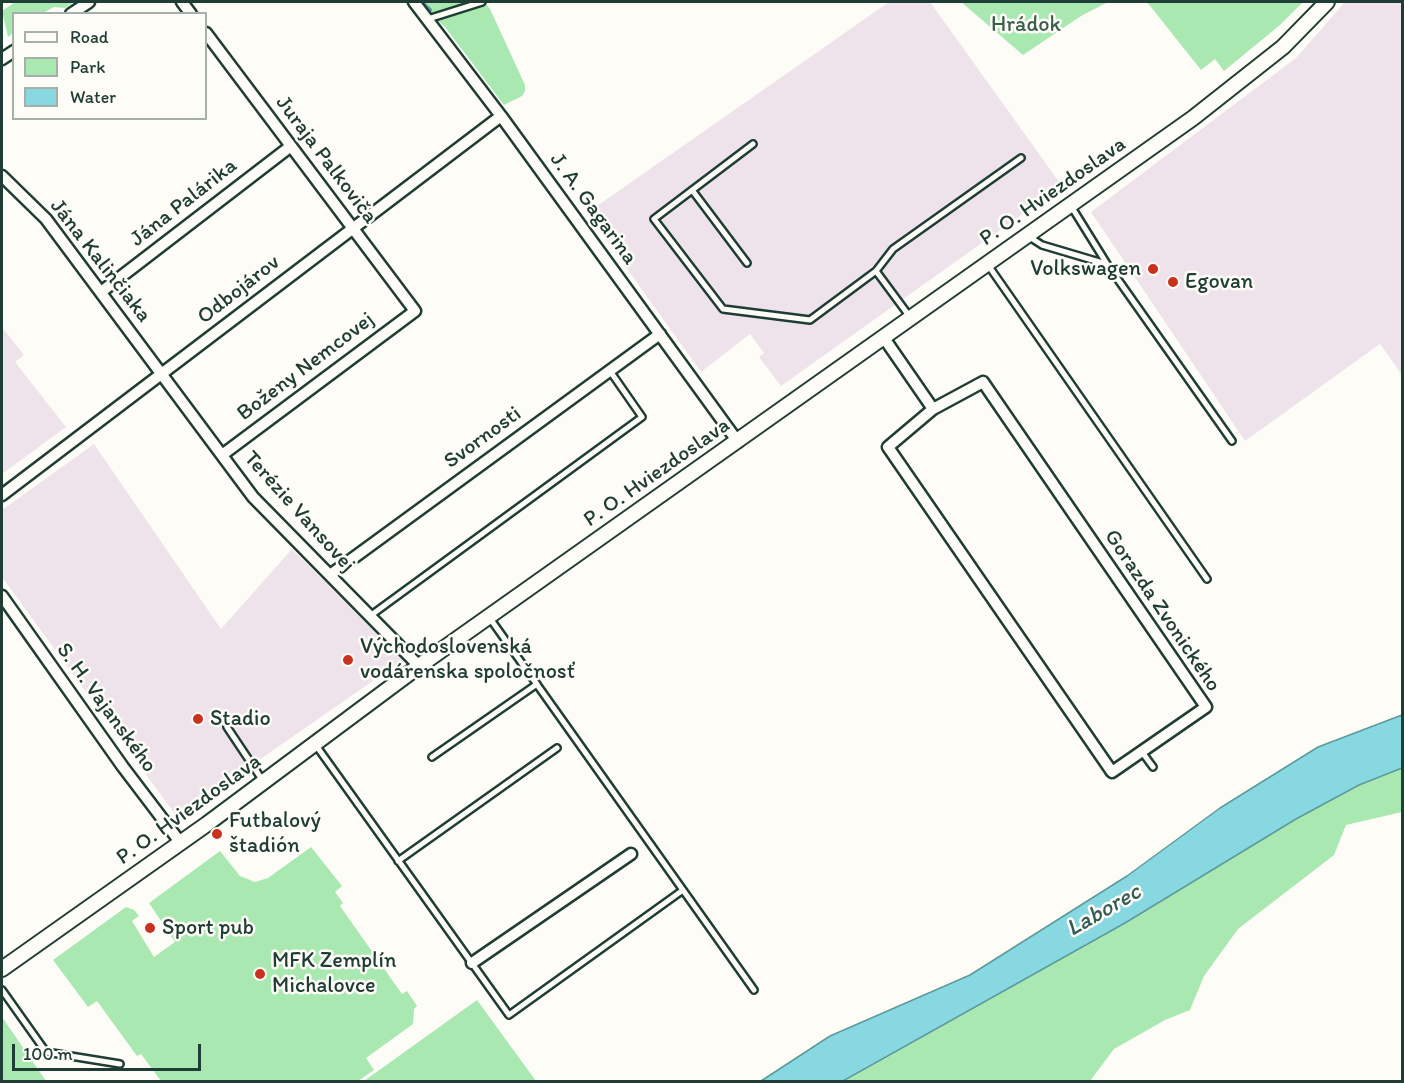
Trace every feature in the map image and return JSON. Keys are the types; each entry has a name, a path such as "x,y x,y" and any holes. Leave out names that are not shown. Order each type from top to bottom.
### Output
{"street":[{"path":"74,12 89,2"},
{"name":"J. A. Gagarina","path":"414,2 501,116 738,442"},
{"name":"P. O. Hviezdoslava","path":"2,969 264,782 419,666 738,442 1232,89 1283,47 1327,2"},
{"name":"Juraja Palkoviča","path":"207,34 414,311"},
{"name":"Odbojárov","path":"2,495 501,116"},
{"name":"Jána Palárika","path":"100,292 291,146"},
{"name":"Jána Kalinčiaka","path":"2,176 46,219 162,374"},
{"name":"Boženy Nemcovej","path":"222,455 414,311"},
{"name":"Svornosti","path":"330,575 660,334"},
{"path":"884,338 933,409"},
{"name":"Terézie Vansovej","path":"162,374 253,497 419,666"},
{"name":"Gorazda Zvonického","path":"983,382 1206,707 1112,772 888,447 933,409 983,382"},
{"name":"S. H. Vajanského","path":"2,596 123,767 180,842"},
{"path":"471,963 631,854"}],"lane":[{"path":"428,19 482,2"},
{"path":"747,263 692,190 753,144"},
{"name":"P. O. Hviezdoslava","path":"692,190 654,219 723,309 810,320 876,271 893,249 1021,158"},
{"path":"1070,204 1107,264 1232,441"},
{"path":"1026,235 1042,245 1107,264"},
{"path":"987,264 1207,579"},
{"path":"876,271 911,319"},
{"path":"370,616 642,417 609,370"},
{"path":"489,617 754,990"},
{"path":"432,757 537,684"},
{"path":"227,727 264,782"},
{"path":"314,743 509,1015 683,890"},
{"path":"398,861 557,748"},
{"path":"1142,752 1153,767"},
{"path":"2,990 46,1052 120,1064"}],"shaded area":[{"path":"889,2 930,2 1062,186 781,386 759,357 764,353 750,334 701,372 587,213"},
{"path":"1345,2 1402,2 1402,375 1380,344 1245,441 1091,212 1296,58"},
{"path":"2,327 24,355 15,362 66,427 2,474"},
{"path":"94,444 221,629 292,549 403,660 177,817 2,577 2,510"}],"green space":[{"path":"15,2 74,2 65,8 54,7 45,12 12,12 12,34 8,37 2,11"},
{"path":"422,2 484,2 490,9 525,85 522,96 504,105 445,27 428,12"},
{"name":"Hrádok","path":"961,2 1108,2 1081,16 1023,55"},
{"path":"1147,2 1303,2 1280,25 1224,71 1215,59 1201,70"},
{"path":"1402,768 1402,812 1346,825 1334,855 1238,929 1204,976 1190,1010 1165,1020 1114,1049 1090,1081 843,1082 1125,923 1296,819 1359,785"},
{"name":"MFK Zemplín Michalovce","path":"311,847 342,886 335,892 343,903 340,906 402,994 407,991 417,1006 414,1009 413,1024 366,1058 374,1070 358,1081 161,1081 141,1054 137,1056 97,1001 88,1007 53,960 126,907 134,910 139,916 132,921 154,957 175,942 149,903 220,851 240,876 255,882 268,878"},
{"path":"477,1000 536,1081 364,1081"},
{"path":"2,1017 46,1081 2,1081"}],"water":[{"name":"Laborec","path":"1402,715 1402,768 1359,785 1296,819 1125,923 843,1081 761,1081 830,1036 970,975 1127,876 1220,808 1318,747"}],"waterway":[{"path":"421,2 430,10"}],"place":[{"name":"Volkswagen","path":"1153,269"},
{"name":"Egovan","path":"1173,282"},
{"name":"Východoslovenská vodárenska spoločnosť","path":"348,660"},
{"name":"Stadio","path":"198,719"},
{"name":"Futbalový štadión","path":"217,834"},
{"name":"Sport pub","path":"150,928"},
{"name":"MFK Zemplín Michalovce","path":"260,974"}]}
